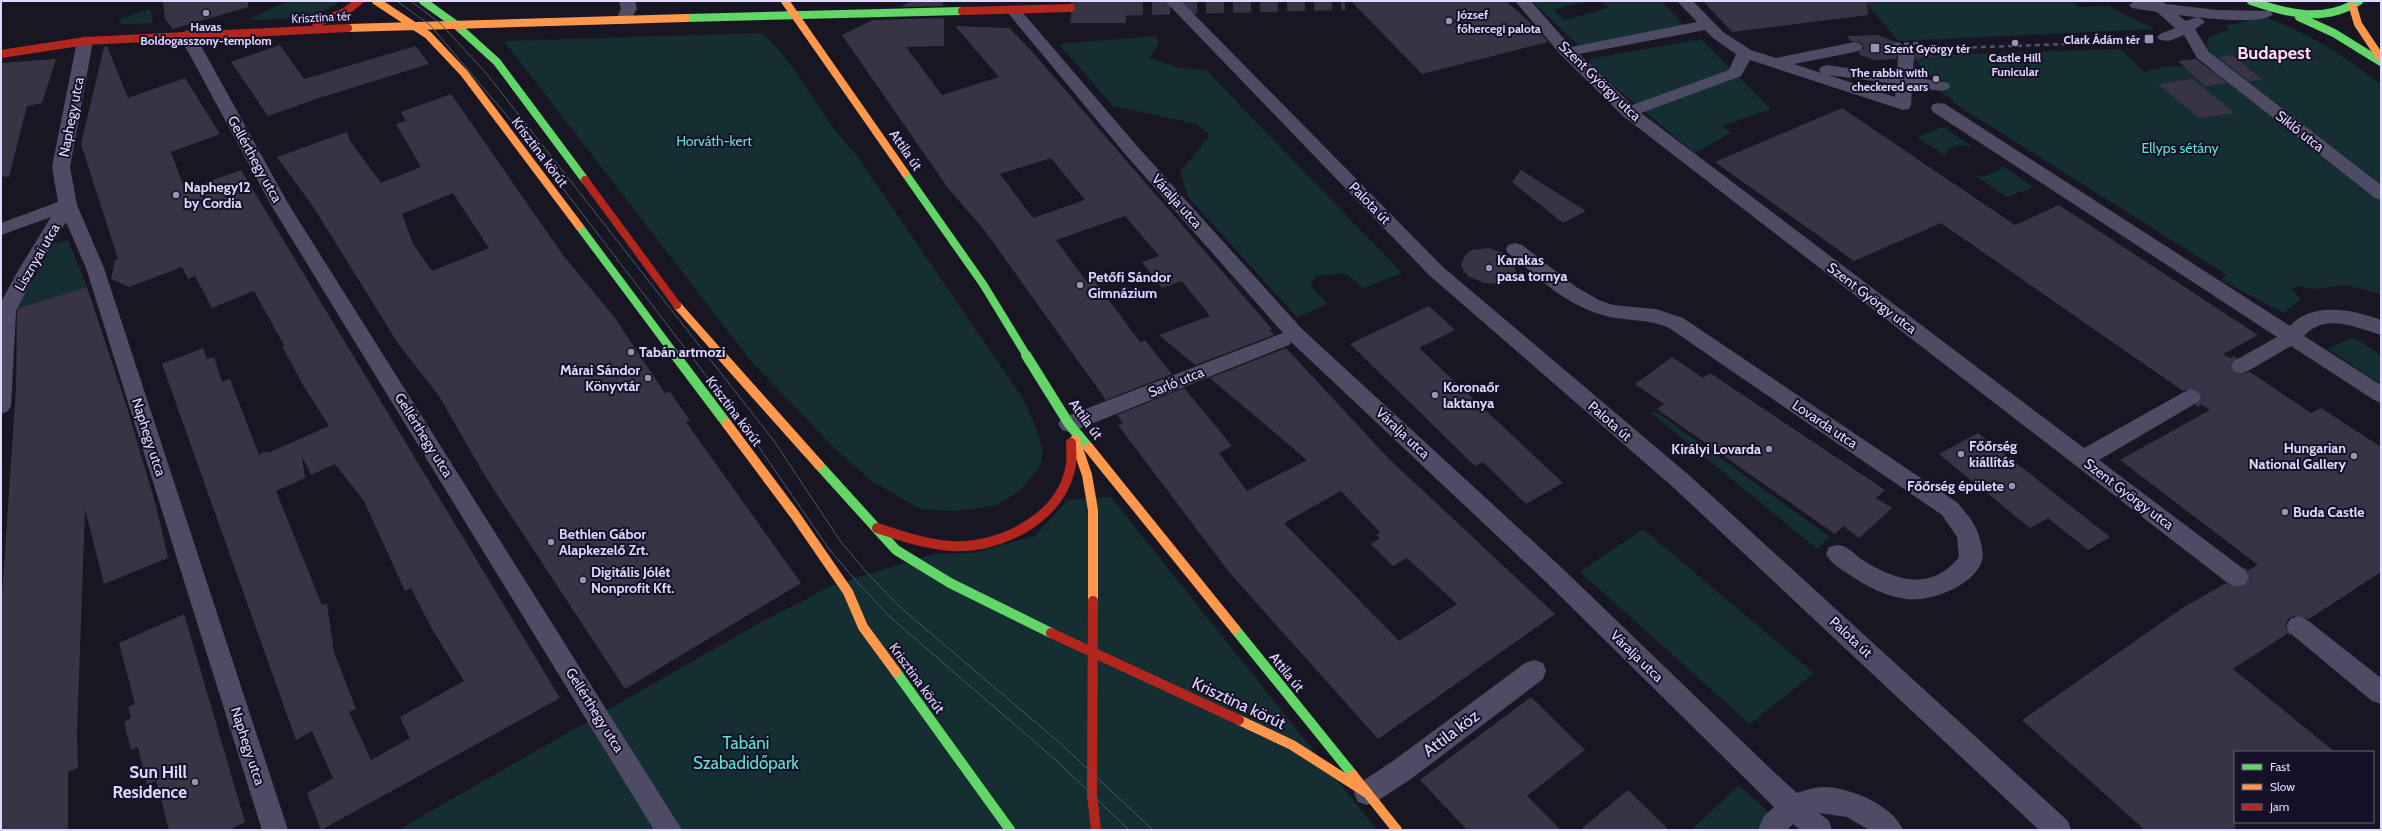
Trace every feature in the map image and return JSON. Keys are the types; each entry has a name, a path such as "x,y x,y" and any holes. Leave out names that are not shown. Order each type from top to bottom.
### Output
{"street":[{"path":"284,30 337,15 351,8 359,1"},
{"path":"376,1 415,25"},
{"path":"423,1 454,24"},
{"name":"Attila út","path":"785,1 983,284 1070,424 1397,830"},
{"path":"1173,1 1196,1"},
{"name":"Palota út","path":"1173,1 1436,271 1682,482 2058,830"},
{"name":"Szent György utca","path":"1523,1 1568,52 1629,112 2237,577"},
{"path":"1685,1 1707,25 1745,53 1903,105 1906,55"},
{"path":"2211,1 2217,15"},
{"path":"2251,1 2285,11 2334,33 2381,62"},
{"path":"2135,3 2161,5 2217,15 2265,14"},
{"path":"2135,3 2176,32"},
{"path":"2285,11 2326,14 2345,11 2356,4 2358,24 2381,58"},
{"path":"2161,5 2201,21 2221,32"},
{"path":"2161,5 2176,32"},
{"name":"Krisztina tér","path":"1,54 85,42 284,30 454,24 627,10 795,17 1071,8"},
{"name":"Váralja utca","path":"1013,10 1131,150 1295,334 1554,575 1793,807 1819,830"},
{"path":"2176,32 2217,15"},
{"name":"Krisztina körút","path":"454,24 497,62 677,304 805,450 896,550 950,583 1092,653 1292,745 1367,793"},
{"name":"Krisztina körút","path":"415,25 428,35 464,74 795,515 848,592 863,628 1010,830"},
{"path":"1568,52 1707,25"},
{"name":"Sikló utca","path":"2176,32 2192,34 2203,55 2219,69 2381,194"},
{"name":"Gellérthegy utca","path":"187,35 280,205 669,830"},
{"name":"Naphegy utca","path":"85,42 61,167 68,205 95,268 275,830"},
{"path":"1775,63 1855,47"},
{"path":"1629,112 1735,73 1745,53"},
{"path":"1775,63 1942,86"},
{"path":"1938,108 2381,396"},
{"path":"1,229 68,205"},
{"name":"Lisznyai utca","path":"1,406 6,311 28,269 68,205"},
{"name":"Lovarda utca","path":"1515,249 1590,304 1605,310 1646,312 1664,316 1829,426 1950,509 1968,535 1971,559 1956,577 1926,590 1894,589 1862,572 1837,554"},
{"path":"2241,366 2291,337 2303,326 2318,318 2334,316 2359,319 2381,328"},
{"name":"Sarló utca","path":"1070,424 1282,340"},
{"path":"2083,459 2191,397"},
{"path":"877,528 948,546 991,543 1015,534 1048,510 1059,497 1068,480 1073,463 1070,424"},
{"path":"1070,424 1087,475 1093,510 1092,795 1096,830"},
{"path":"2298,626 2381,693"},
{"name":"Attila köz","path":"1367,793 1402,770 1534,671"},
{"path":"1771,830 1773,825 1793,807 1814,799 1833,800 1860,809 1890,830"}],"green space":[{"path":"292,1 340,1 319,12 308,15 247,20 277,6"},
{"path":"1532,1 1588,1 1554,10 1565,20 1608,8 1599,1 1662,1 1686,28 1580,47"},
{"path":"1865,1 2071,1 2078,7 2108,6 2155,29 1898,41"},
{"path":"150,9 153,20 151,23 124,25 118,22 123,18"},
{"name":"Ellyps sétány","path":"2260,16 2308,36 2338,54 2381,84 2381,294 2345,285 2315,289 2297,286 2291,289 2301,299 2284,313 2221,280 2227,275 1952,102 1954,101 1940,92 1946,89 1910,56 2120,49 2144,72 2171,66 2219,69 2206,44 2209,37 2229,30 2226,25 2237,24"},
{"name":"Horváth-kert","path":"762,33 788,61 831,124 855,153 1024,400 1036,428 1043,450 1040,466 1021,490 997,505 957,511 920,509 872,481 836,450 751,361 504,41"},
{"path":"1156,36 1159,43 1149,58 1181,68 1206,70 1402,273 1364,288 1345,273 1316,276 1310,286 1328,304 1297,317 1188,197 1180,172 1210,135 1196,124 1113,106 1059,44"},
{"path":"1701,39 1771,109 1722,126 1731,133 1695,153 1588,65 1590,59"},
{"path":"1943,127 1973,147 1958,145 1947,149 1946,156 1917,137"},
{"path":"2002,166 2033,187 2007,197 1974,175 1985,176 2001,169"},
{"path":"68,240 87,287 16,309 53,244"},
{"path":"2353,337 2381,355 2381,384 2328,349"},
{"path":"1655,411 1830,537 1817,549 1651,413"},
{"name":"Tabáni Szabadidőpark","path":"1111,497 1377,830 398,830 756,625 833,585 934,554 972,553 1035,536 1068,500"},
{"path":"1643,529 1814,673 1750,724 1580,572"},
{"path":"1739,785 1788,830 1691,830"}],"building":[{"name":"Havas Boldogasszony-templom","path":"163,1 248,1 248,7 173,29 165,19"},
{"path":"911,1 943,1 943,6 900,7"},
{"path":"1072,1 1126,1 1126,23 1070,23 1071,15 1080,9 1078,4 1072,4"},
{"name":"József főhercegi palota","path":"1351,1 1506,1 1536,28 1548,42 1422,74"},
{"path":"1703,1 1867,1 1868,15 1732,32"},
{"path":"944,18 944,46 906,47 942,95 999,77 955,26 1009,28 1028,47 1272,329 1269,330 1274,335 1195,365 1159,335 1210,316 1182,281 1162,288 1142,262 1159,256 1125,216 1056,240 1087,282 1094,280 1140,342 1145,340 1172,374 1106,400 985,231 948,188 842,35 873,20","holes":["1051,158 1085,200 1033,218 1000,174"]},
{"path":"1877,35 1936,57 1915,58 1912,50 1900,50 1896,59 1875,60 1860,55 1859,52 1864,48 1862,43 1851,41 1847,36"},
{"path":"280,45 304,79 416,46 429,64 319,98 268,116 231,62"},
{"path":"107,46 128,98 185,78 220,134 171,152 185,190 241,170 560,698 321,830 307,793 333,778 312,731 296,740 162,364 203,348 207,359 214,357 222,382 230,379 259,455 267,451 268,453 329,426 303,385 282,346 284,345 254,291 212,308 195,276 188,279 182,267 129,287 111,279 115,260 118,259 81,144 104,47","holes":["302,456 311,475 335,464 364,501 405,591 411,588 432,629 464,681 400,717 410,738 371,760 349,712 356,709 334,652 327,604 322,605 276,491 305,478"]},
{"path":"2232,55 2263,80 2249,81 2218,57"},
{"path":"56,59 42,103 27,106 9,177 1,176 1,63"},
{"path":"2196,59 2227,83 2205,86 2178,61"},
{"path":"2192,79 2235,113 2199,118 2158,84"},
{"path":"451,94 563,255 615,318 665,393 670,392 690,420 686,422 801,583 625,689 485,476 439,396 399,345 314,208 277,157 347,132 350,141 381,183 421,167 396,124 406,121 401,112","holes":["453,193 489,248 432,271 413,244 402,214"]},
{"name":"Buda Castle","path":"1842,108 2015,225 2059,205 2258,335 2223,354 2233,360 2230,367 2234,372 2241,374 2250,372 2311,413 2321,408 2381,447 2381,572 2309,619 2299,615 2289,618 2285,625 2288,633 2233,669 2334,751 2234,751 2235,830 2145,830 2022,720 2184,607 2226,583 2236,588 2246,585 2250,578 2247,571 2258,565 2120,460 2210,410 2199,403 2202,396 2199,391 2190,388 2183,391 1941,223 1854,261 1715,162"},
{"path":"1521,170 1586,211 1563,223 1512,182"},
{"name":"Karakas pasa tornya","path":"1489,248 1506,254 1513,260 1516,272 1508,281 1501,284 1484,283 1468,276 1464,271 1461,265 1466,254 1472,250"},
{"path":"87,287 129,414 156,506 168,558 104,584 85,509 77,732 78,768 68,772 68,830 1,830 1,610 16,389 17,311 19,308"},
{"name":"Koronaőr laktanya","path":"1429,306 1455,330 1419,348 1563,483 1526,504 1483,462 1475,466 1350,344"},
{"path":"1286,348 1389,459 1555,614 1378,739 1229,572 1118,425 1123,423 1117,415 1184,388 1232,446 1219,453 1247,491 1307,460 1210,378","holes":["1341,491 1380,532 1376,535 1380,538 1371,544 1393,566 1407,558 1457,604 1399,641 1284,523"]},
{"name":"Királyi Lovarda","path":"1672,357 1703,378 1710,373 1885,490 1876,498 1892,508 1859,538 1843,526 1835,534 1657,409 1664,404 1635,384"},
{"name":"Főőrség épülete","path":"1978,433 2110,537 2088,550 2048,518 2030,528 1939,454"},
{"path":"184,614 245,822 229,830 169,830 156,780 147,785 138,747 131,750 124,722 131,718 128,707 135,704 119,643"},
{"path":"1531,697 1585,750 1527,796 1561,830 1467,830 1420,780"},
{"path":"1628,790 1669,830 1580,830"}],"tunnel":[{"path":"1071,8 1345,1"},
{"path":"2191,397 2241,366"},
{"path":"2237,577 2298,626"}],"tram line":[{"path":"397,1 430,25 513,123 743,424 829,549 858,583 890,617 1058,762 1129,830"},
{"path":"411,1 441,24 486,73 774,441 841,542 869,575 901,608 1061,744 1153,830"}],"railway":[{"path":"1900,50 2152,41"},
{"path":"1895,44 1921,43"}],"traffic: fast":[{"path":"423,1 455,24 497,62 585,180"},
{"path":"2251,1 2278,10 2306,15 2334,13 2347,9 2359,1"},
{"path":"686,18 962,11"},
{"path":"2299,17 2334,33 2381,62"},
{"path":"905,173 983,284 1069,424 1089,448"},
{"path":"579,226 727,424"},
{"path":"819,465 896,550 950,583 1051,633"},
{"path":"1235,629 1353,775"},
{"path":"896,672 1010,830"}],"traffic: slow":[{"path":"376,1 428,35 464,73 579,226"},
{"path":"785,1 905,173"},
{"path":"2353,7 2358,24 2380,57"},
{"path":"348,28 686,18"},
{"path":"677,305 819,465"},
{"path":"727,424 795,515 848,592 863,627 896,672"},
{"path":"1075,440 1087,475 1093,510 1093,601"},
{"path":"1089,448 1235,629"},
{"path":"1239,720 1292,745 1367,793"},
{"path":"1353,775 1397,830"}],"traffic: jam":[{"path":"316,23 345,12 359,1"},
{"path":"962,11 1071,8"},
{"path":"1,54 85,41 348,28"},
{"path":"585,180 677,305"},
{"path":"877,528 919,541 952,546 983,544 1004,538 1023,529 1040,516 1055,501 1065,484 1071,464 1071,443"},
{"path":"1093,601 1092,795 1096,830"},
{"path":"1051,633 1239,720"}],"place":[{"name":"Havas Boldogasszony-templom","path":"206,13"},
{"name":"József főhercegi palota","path":"1449,21"},
{"name":"Clark Ádám tér","path":"2149,39"},
{"name":"Castle Hill Funicular","path":"2015,43"},
{"name":"Szent György tér","path":"1875,48"},
{"name":"The rabbit with checkered ears","path":"1936,79"},
{"name":"Naphegy12 by Cordia","path":"176,195"},
{"name":"Karakas pasa tornya","path":"1489,268"},
{"name":"Petőfi Sándor Gimnázium","path":"1080,285"},
{"name":"Tabán artmozi","path":"631,352"},
{"name":"Márai Sándor Könyvtár","path":"648,378"},
{"name":"Koronaőr laktanya","path":"1435,395"},
{"name":"Királyi Lovarda","path":"1769,449"},
{"name":"Főőrség kiállítás","path":"1961,454"},
{"name":"Hungarian National Gallery","path":"2354,456"},
{"name":"Főőrség épülete","path":"2012,486"},
{"name":"Buda Castle","path":"2285,512"},
{"name":"Bethlen Gábor Alapkezelő Zrt.","path":"551,542"},
{"name":"Digitális Jólét Nonprofit Kft.","path":"583,580"},
{"name":"Sun Hill Residence","path":"195,782"}],"district":[{"name":"Budapest","path":"2274,53"}]}
